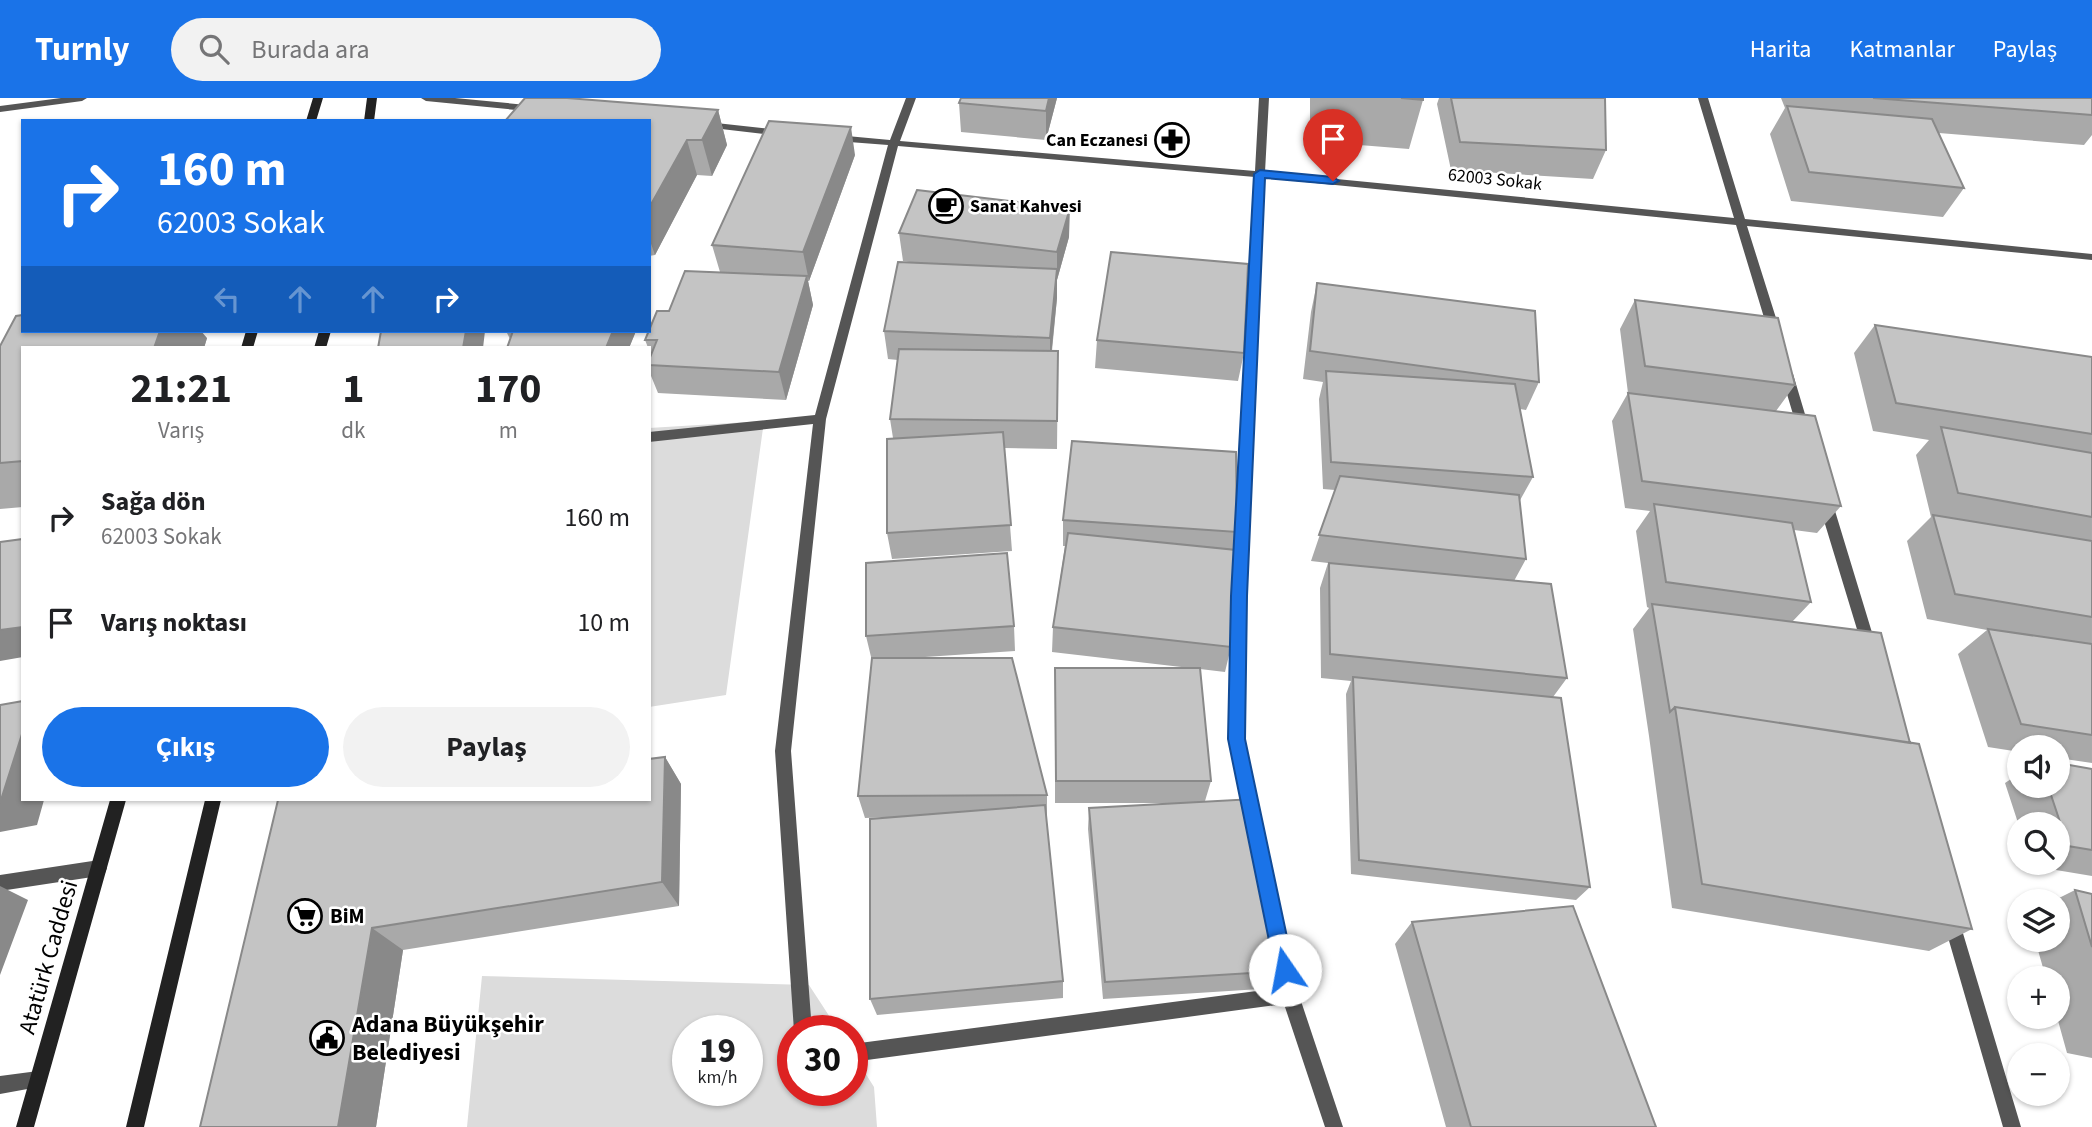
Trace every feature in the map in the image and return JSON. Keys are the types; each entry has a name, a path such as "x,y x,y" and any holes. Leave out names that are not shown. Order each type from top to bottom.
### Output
{"main road":[{"path":"312,119 318,98"},
{"path":"369,119 372,98"},
{"name":"Atatürk Caddesi","path":"25,1127 118,801"},
{"path":"135,1127 213,801"}],"street":[{"path":"0,109 82,98"},
{"path":"426,98 551,110"},
{"path":"802,1015 783,751 820,419 894,144 911,98"},
{"path":"1256,834 1236,739 1240,582 1264,98"},
{"path":"1703,98 1808,445"},
{"path":"690,124 787,133"},
{"name":"62003 Sokak","path":"829,137 1260,174 2092,257"},
{"path":"651,437 820,419"},
{"path":"1820,485 1872,659"},
{"path":"0,883 99,868"},
{"path":"1944,900 2012,1127"},
{"path":"1279,943 1290,995 1334,1127"},
{"path":"868,1052 1290,995"},
{"path":"0,1085 38,1080"}],"shaded area":[{"path":"764,421 726,695 651,707 651,428"},
{"path":"482,976 809,985 829,1015 777,1015 777,1106 868,1106 868,1077 874,1087 877,1127 467,1127"}],"building":[{"path":"525,98 567,98 718,110 702,140 687,140 651,204 651,119 507,119"},
{"path":"961,98 1049,98 1046,111 959,103"},
{"path":"1451,98 1605,98 1606,150 1460,142"},
{"path":"1873,98 2092,98 2092,115"},
{"path":"1787,106 1932,119 1964,188 1809,172"},
{"path":"769,121 851,127 803,252 712,245"},
{"path":"917,190 1070,208 1057,252 899,233"},
{"path":"1111,252 1248,264 1244,353 1097,340"},
{"path":"898,262 1057,269 1050,338 884,331"},
{"path":"685,271 807,276 779,372 651,365 651,355 657,340 645,340 648,333 651,333 657,311 669,311"},
{"path":"1317,283 1535,311 1539,382 1310,351"},
{"path":"1635,300 1778,318 1795,385 1645,366"},
{"path":"21,315 21,333 159,333 155,346 21,346 21,461 0,463 0,346 16,316"},
{"path":"1875,325 2092,357 2092,434 1896,403"},
{"path":"381,333 466,333 463,346 378,346"},
{"path":"512,333 612,333 607,346 508,346"},
{"path":"899,349 1058,351 1057,421 890,419"},
{"path":"1326,371 1515,384 1533,477 1331,462"},
{"path":"1628,393 1815,416 1841,506 1642,481"},
{"path":"1941,427 2092,453 2092,517 1958,493"},
{"path":"1003,432 1011,525 887,533 887,439"},
{"path":"1072,441 1236,452 1237,532 1063,520"},
{"path":"1340,476 1519,495 1526,559 1319,535"},
{"path":"1654,504 1792,523 1811,602 1666,582"},
{"path":"1933,515 2092,541 2092,617 1955,594"},
{"path":"1068,533 1236,550 1231,647 1053,627"},
{"path":"21,539 21,627 0,630 0,542"},
{"path":"1007,553 1014,626 866,636 866,563"},
{"path":"1329,563 1551,584 1567,678 1330,654"},
{"path":"1652,604 1881,633 1910,743 1675,707 1670,712"},
{"path":"1988,629 2092,644 2092,735 2021,724"},
{"path":"872,658 1012,658 1047,795 858,796"},
{"path":"1055,668 1200,668 1211,781 1056,781"},
{"path":"1353,677 1561,698 1590,887 1359,860"},
{"path":"21,701 21,737 0,803 0,705"},
{"path":"1675,707 1919,744 1972,929 1702,884"},
{"name":"Adana Büyükşehir Belediyesi","path":"665,757 662,882 372,928 338,1127 200,1127 278,801 651,801 651,759"},
{"path":"2070,765 2092,769 2092,850 2070,846 2070,812 2057,812 2052,798 2070,798"},
{"path":"1254,799 1285,971 1105,982 1089,808"},
{"path":"1045,805 1063,981 870,999 870,819"},
{"path":"2075,890 2092,894 2092,947"},
{"path":"1573,906 1656,1127 1471,1127 1412,922"}],"place":[{"name":"Can Eczanesi","path":"1172,140"},
{"name":"Sanat Kahvesi","path":"946,206"},
{"name":"BiM","path":"305,916"},
{"name":"Adana Büyükşehir Belediyesi","path":"327,1038"}],"route":[{"path":"1285,970 1236,739 1239,596 1260,174 1333,181"}]}
